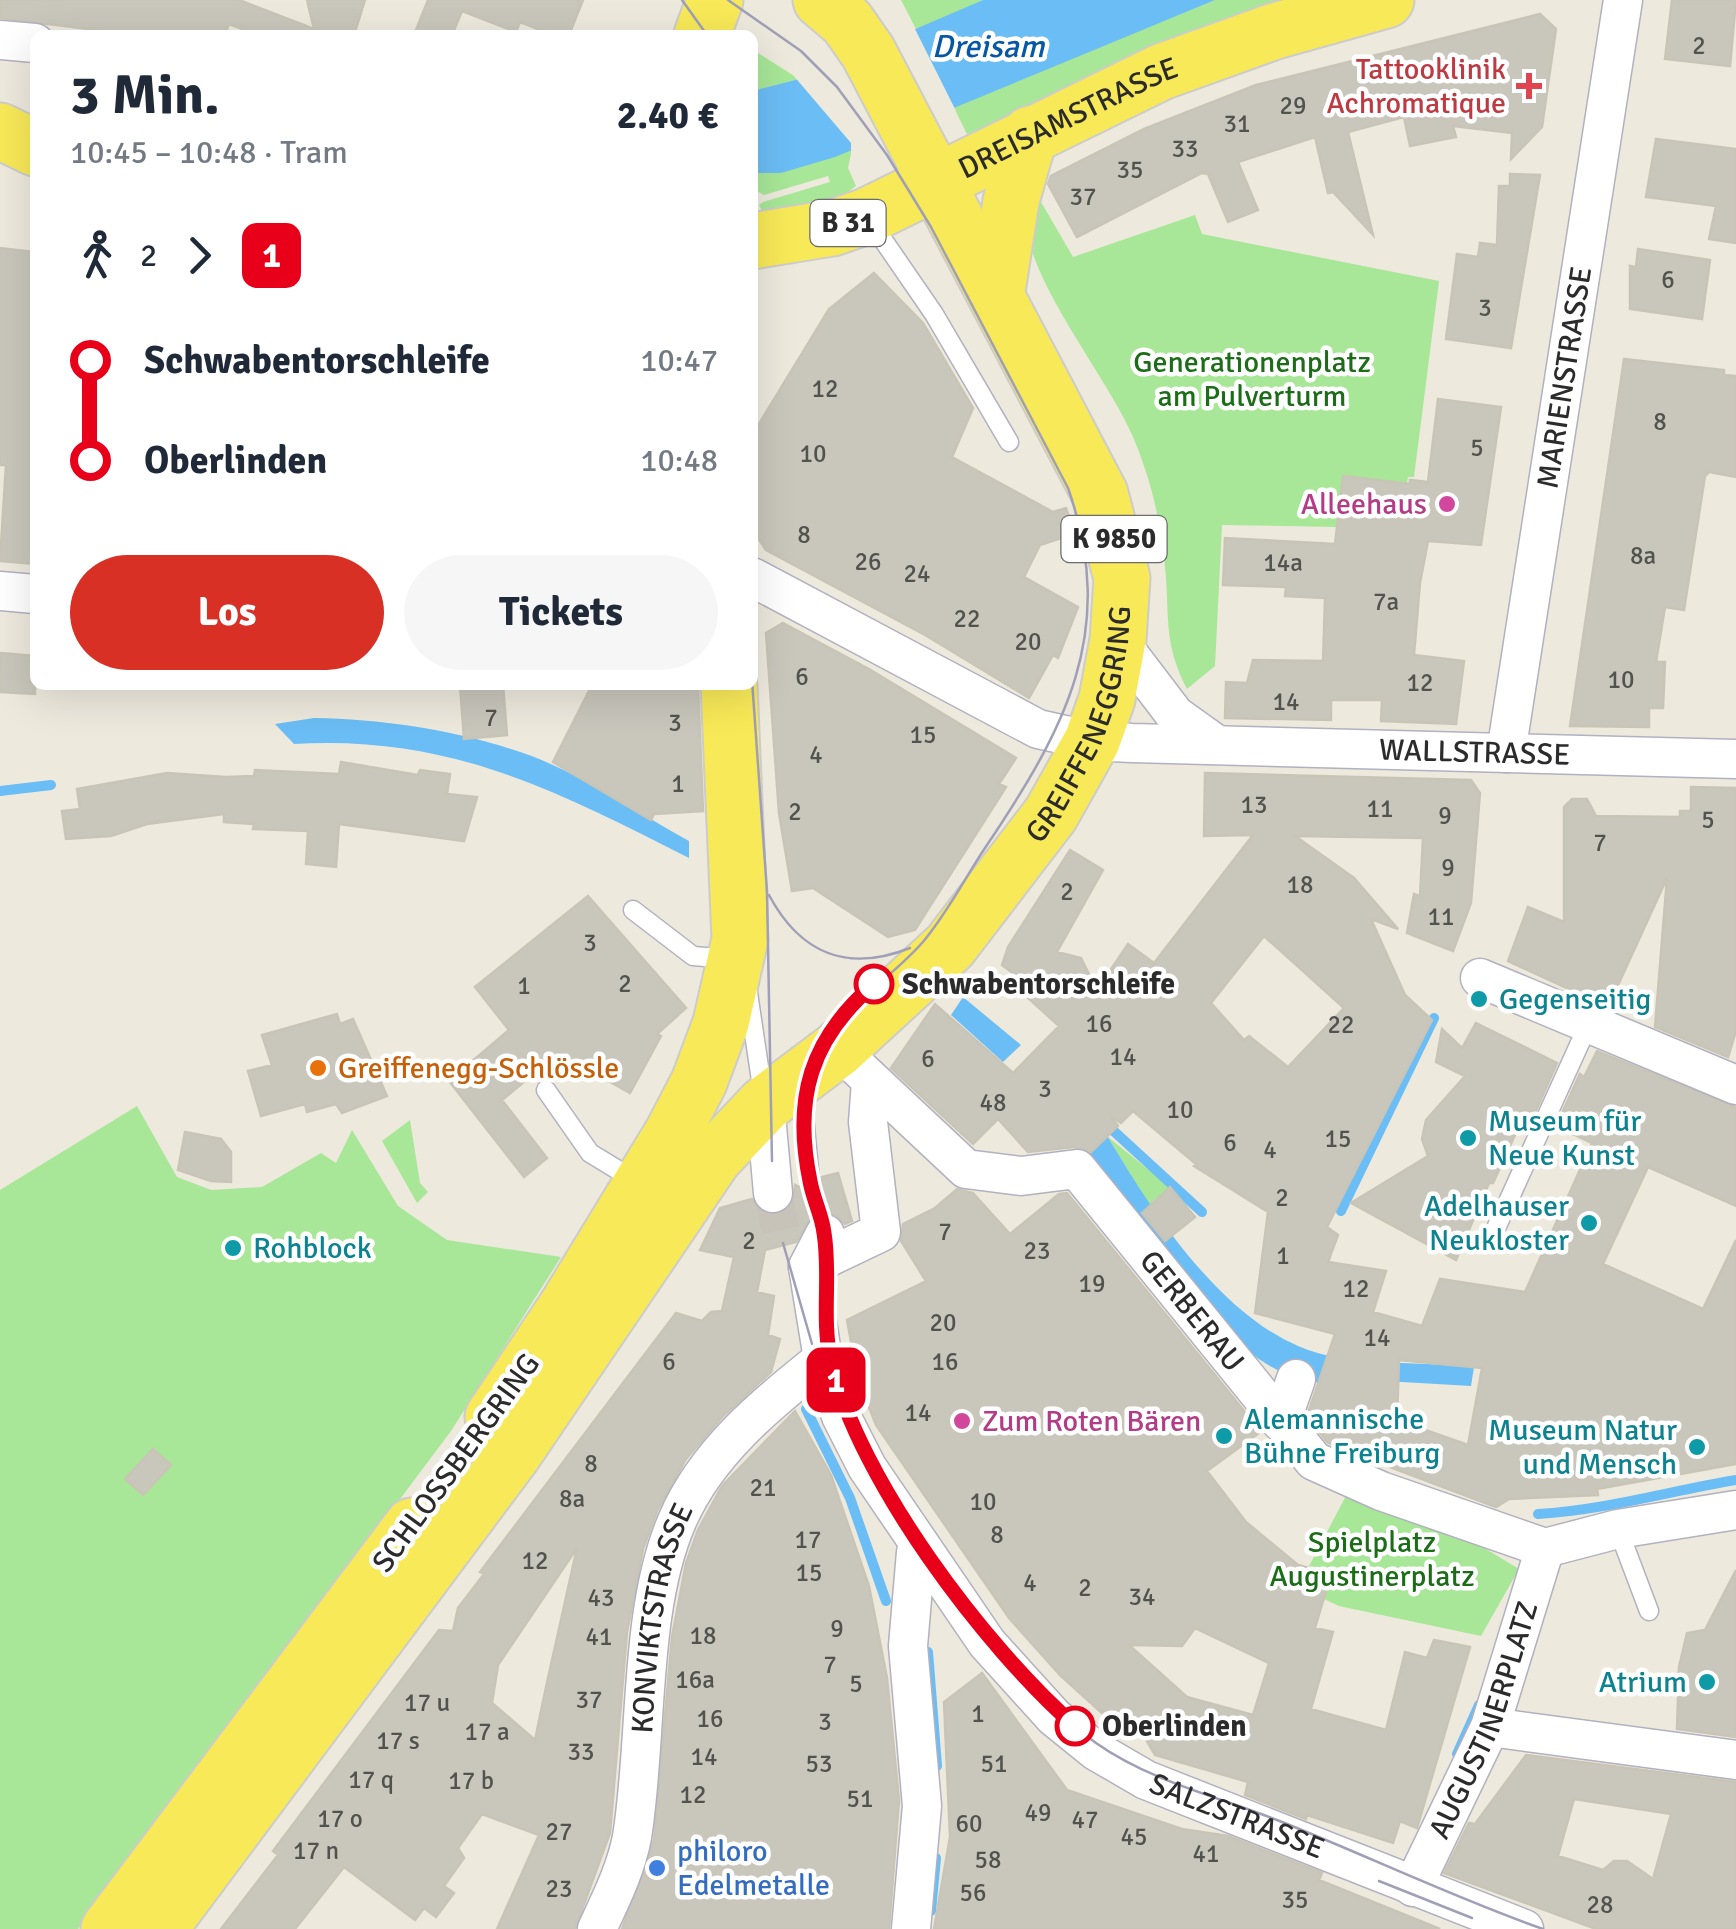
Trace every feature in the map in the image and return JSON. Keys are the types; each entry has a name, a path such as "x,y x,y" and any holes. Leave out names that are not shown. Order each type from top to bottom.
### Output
{"main road":[{"path":"704,30 715,0"},
{"name":"DREISAMSTRASSE","path":"758,240 832,228 866,216 927,165 1030,134 1211,52 1386,0"},
{"name":"K 9850","path":"848,15 927,165"},
{"path":"0,131 30,146"},
{"path":"997,291 1011,201 1030,134"},
{"name":"GREIFFENEGGRING","path":"765,1104 841,1066 950,946 1050,814 1092,741 1108,700 1118,640 1122,578 1100,494 997,291 927,165"},
{"path":"729,690 739,939"},
{"name":"SCHLOSSBERGRING","path":"109,1929 475,1443 567,1306 699,1082 739,939"},
{"name":"SCHLOSSBERGRING","path":"158,1929 514,1453 714,1158 765,1104"}],"street":[{"name":"MARIENSTRASSE","path":"1506,754 1623,0"},
{"path":"0,40 30,43"},
{"name":"WALLSTRASSE","path":"758,580 1038,729 1092,741 1736,759"},
{"path":"0,591 30,594"},
{"path":"1118,640 1175,714 1214,743"},
{"path":"1480,978 1736,1084"},
{"path":"841,1066 868,1122 882,1232 806,1248 823,1359 841,1416 866,1468 920,1546 916,1552 908,1646 922,1806 911,1929"},
{"name":"GERBERAU","path":"841,1066 966,1169 1021,1176 1077,1169 1314,1461 1454,1519 1545,1548"},
{"path":"765,1104 773,1177"},
{"name":"KONVIKTSTRASSE","path":"597,1929 619,1882 632,1838 659,1578 676,1522 696,1484 732,1438 823,1359"},
{"path":"1281,1422 1296,1379"},
{"path":"1545,1548 1618,1529 1736,1510"},
{"name":"SALZSTRASSE","path":"920,1546 987,1643 1054,1717 1096,1751 1146,1780 1416,1877 1524,1929"},
{"name":"AUGUSTINERPLATZ","path":"1416,1877 1490,1728 1545,1548"},
{"path":"1490,1728 1736,1760"}],"lane":[{"path":"866,216 934,314 1009,442"},
{"path":"634,910 693,956 739,939 765,1104"},
{"path":"1497,1226 1589,1023"},
{"path":"810,1180 802,1105 841,1066"},
{"path":"546,1090 590,1153 641,1184"},
{"path":"714,1158 773,1177"},
{"path":"1618,1529 1648,1611"}],"green space":[{"path":"901,0 983,0 917,31"},
{"path":"1215,0 1316,0 1268,12 967,134 953,106"},
{"path":"758,53 799,79 758,90"},
{"path":"852,149 848,168 856,186 839,198 763,213 759,205 763,202 830,182 828,176 764,195 758,192 758,173 781,173"},
{"name":"Generationenplatz am Pulverturm","path":"1033,188 1073,257 1195,215 1202,234 1439,281 1414,477 1408,477 1407,483 1343,477 1337,527 1222,525 1215,666 1187,689 1171,647 1162,542 1146,471 1121,413 1039,269 1029,242 1026,218"},
{"path":"137,1106 177,1177 211,1190 262,1187 321,1153 336,1163 352,1130 398,1206 447,1240 561,1257 451,1431 78,1929 0,1929 0,1190"},
{"path":"410,1120 420,1183 428,1192 417,1203 382,1141"},
{"path":"1108,1137 1170,1187 1149,1206"},
{"name":"Spielplatz Augustinerplatz","path":"1348,1492 1481,1546 1519,1569 1481,1636 1339,1606 1298,1587"}],"water":[{"name":"Dreisam","path":"983,0 1215,0 835,157 781,173 758,173 758,89 799,79"},
{"path":"314,718 363,720 439,731 534,757 580,778 689,841 689,858 593,810 500,772 403,748 294,744 275,724"},
{"path":"963,997 1021,1045 1003,1062 951,1015"},
{"path":"1108,1137 1173,1236 1229,1299 1260,1325 1294,1344 1330,1356 1474,1367 1471,1386 1350,1379 1312,1382 1273,1368 1236,1341 1200,1305 1135,1223 1088,1154"}],"pier":[{"path":"914,27 956,111 851,155 851,143 793,75"}],"building":[{"path":"0,0 239,0 314,29 307,0 365,0 356,30 245,30 229,24 227,30 96,30 0,18"},
{"path":"428,0 583,0 571,30 540,30 520,22 517,30 511,30 462,11 454,30 416,30"},
{"path":"1672,0 1736,0 1730,66 1665,59"},
{"path":"1540,14 1556,29 1542,127 1511,159 1512,133 1453,126 1456,137 1410,146 1404,117 1348,132 1373,235 1333,192 1328,193 1315,137 1238,162 1258,210 1228,222 1208,174 1202,173 1077,237 1048,184 1051,176 1144,129 1256,85"},
{"path":"1656,139 1736,149 1736,243 1709,239 1716,206 1646,197"},
{"path":"1510,174 1540,175 1511,348 1446,339 1457,254 1478,257 1480,243 1497,245 1499,186 1510,186"},
{"path":"0,248 30,251 30,564 0,561 6,465 0,465"},
{"path":"1638,249 1710,260 1702,319 1630,309 1630,266 1636,267"},
{"path":"874,273 923,323 973,408 952,457 1053,512 1066,508 1074,534 1040,545 1024,577 1078,607 1058,658 1053,655 1029,698 925,635 766,550 758,538 758,425 829,309"},
{"path":"1624,359 1724,370 1724,375 1736,376 1736,477 1709,472 1705,476 1684,610 1665,607 1656,662 1665,662 1663,708 1649,708 1649,727 1570,726"},
{"path":"1438,399 1501,407 1481,545 1428,541 1420,583 1414,655 1464,661 1456,724 1381,721 1382,700 1331,700 1331,720 1225,718 1226,682 1247,683 1253,660 1323,661 1325,598 1285,596 1286,587 1223,585 1225,538 1335,544 1343,476 1410,484 1410,480 1428,482"},
{"path":"783,623 869,669 1016,758 999,784 1006,787 915,930 888,937 813,888 792,891 779,813 766,633"},
{"path":"0,653 30,656 30,690 35,690 35,694 0,692"},
{"path":"460,690 503,690 507,735 464,739"},
{"path":"589,690 698,690 703,811 654,814 651,820 553,762"},
{"path":"341,762 418,775 420,770 450,774 447,794 477,797 464,841 339,824 336,867 306,864 308,831 253,829 254,824 224,822 224,814 147,824 111,836 66,839 62,811 80,809 77,789 167,773 226,777 254,776 255,770 339,774"},
{"path":"1205,773 1471,780 1480,793 1471,903 1453,951 1407,933 1414,894 1420,896 1423,838 1295,836 1354,878 1398,929 1371,919 1405,995 1432,1020 1327,1227 1338,1235 1328,1262 1386,1271 1373,1312 1422,1326 1440,1279 1525,1292 1592,1143 1556,1126 1580,1074 1584,1077 1597,1051 1736,1107 1736,1206 1648,1167 1603,1264 1703,1309 1736,1240 1736,1464 1597,1489 1598,1495 1509,1499 1496,1507 1327,1442 1307,1416 1335,1334 1255,1313 1268,1212 1194,1166 1133,1111 1121,1123 1110,1116 1118,1126 1091,1152 1074,1147 1028,1152 998,1119 973,1144 891,1068 935,1004 1013,1073 1059,1026 1027,997 1033,988 1002,965 1008,947 1070,850 1103,870 1057,952 1081,958 1097,990 1128,944 1154,963 1253,835 1204,836","holes":["1264,936 1344,1008 1288,1067 1249,1036 1244,1040 1211,1003","1399,1360 1482,1368 1468,1445 1397,1420"]},
{"path":"1691,787 1736,788 1736,1031 1728,1057 1655,1027 1667,878 1608,1007 1508,961 1528,907 1564,922 1564,807 1572,799 1587,799 1596,816 1680,817 1680,811 1691,811"},
{"path":"588,896 686,1008 657,1034 661,1036 630,1093 559,1053 502,1100 547,1158 524,1177 449,1081 509,1030 475,987"},
{"name":"Greiffenegg-Schlössle","path":"337,1014 340,1024 353,1019 387,1096 342,1113 336,1104 307,1112 305,1104 261,1116 248,1071 272,1065 262,1035"},
{"name":"Museum für Neue Kunst","path":"1476,1023 1557,1063 1534,1115 1526,1111 1493,1183 1489,1183 1456,1260 1351,1203 1428,1156 1422,1139 1426,1120 1465,1076 1436,1062 1442,1029 1462,1048"},
{"path":"185,1132 221,1139 231,1152 231,1182 211,1181 178,1170"},
{"path":"838,1173 852,1221 845,1224 836,1215 825,1212 814,1215 796,1242 765,1250 757,1292 774,1296 768,1335 780,1339 771,1372 724,1415 686,1459 657,1511 643,1549 627,1632 610,1833 575,1929 497,1929 539,1835 482,1814 458,1848 464,1858 444,1886 454,1893 436,1917 424,1908 415,1920 344,1867 295,1929 221,1929 278,1855 273,1851 439,1630 453,1631 458,1608 484,1574 480,1572 676,1313 702,1321 711,1312 722,1311 734,1257 700,1250 720,1208 752,1199 763,1213 776,1215 793,1203 795,1185 812,1193 821,1187 822,1177","holes":["577,1548 535,1740 492,1703 498,1665"]},
{"path":"1170,1187 1195,1217 1165,1241 1142,1213"},
{"path":"957,1189 973,1193 1010,1234 1059,1194 1067,1193 1245,1412 1259,1433 1207,1471 1246,1522 1298,1565 1331,1574 1315,1628 1333,1632 1311,1709 1386,1730 1405,1652 1427,1658 1434,1640 1470,1647 1417,1828 1400,1821 1393,1843 1307,1815 1306,1819 1245,1795 1248,1782 1155,1755 1128,1709 1114,1724 1060,1675 1009,1618 876,1425 858,1380 847,1320 926,1281 901,1241 903,1224 935,1208","holes":["1195,1628 1269,1663 1253,1715 1187,1697 1129,1645 1182,1646"]},
{"path":"795,1411 831,1475 869,1586 887,1678 899,1800 889,1929 622,1929 654,1840 672,1637 686,1563 698,1530 722,1486"},
{"path":"153,1449 171,1465 143,1495 125,1479"},
{"name":"Atrium","path":"1736,1570 1736,1737 1677,1729 1679,1667 1687,1633 1705,1630"},
{"path":"982,1673 1067,1790 1182,1829 1228,1836 1322,1873 1319,1880 1440,1929 934,1929 950,1837 944,1702"},
{"path":"1526,1755 1736,1782 1736,1929 1596,1929 1444,1873 1469,1823 1475,1824","holes":["1574,1799 1671,1814 1653,1879 1627,1861 1614,1861 1603,1870 1558,1856"]}],"waterway":[{"path":"0,791 51,785"},
{"path":"1341,1211 1434,1018"},
{"path":"1106,1124 1202,1212"},
{"path":"806,1409 850,1498 886,1601"},
{"path":"1538,1514 1736,1480"},
{"path":"928,1652 937,1766"},
{"path":"1457,1754 1479,1705"},
{"path":"931,1911 936,1858"}],"tunnel":[{"path":"773,1193 783,1243"}],"tram line":[{"path":"682,0 703,30"},
{"path":"728,0 801,51 837,87 887,155 931,227 1068,488 1082,540 1088,589 1085,635 1075,678 1038,762 931,932 848,1012 814,1066"},
{"path":"753,690 767,891 772,1161"},
{"path":"769,895 795,931 828,953 866,958 910,948"},
{"name":"1","path":"874,984 850,1004 826,1035 802,1105 810,1180 825,1234 826,1335 837,1386 871,1461 921,1543 993,1638 1075,1726"},
{"path":"825,1234 825,1310 837,1384 878,1477 944,1580 1021,1674 1060,1713 1096,1743 1138,1768 1277,1820 1543,1929"},
{"path":"783,1243 827,1396"},
{"path":"1379,1881 1472,1918"}],"place":[{"name":"Tattooklinik Achromatique","path":"1529,86"},
{"name":"Alleehaus","path":"1447,504"},
{"name":"Schwabentorschleife","path":"874,984"},
{"name":"Gegenseitig","path":"1479,999"},
{"name":"Greiffenegg-Schlössle","path":"318,1068"},
{"name":"Museum für Neue Kunst","path":"1468,1138"},
{"name":"Adelhauser Neukloster","path":"1589,1223"},
{"name":"Rohblock","path":"233,1248"},
{"name":"Zum Roten Bären","path":"962,1421"},
{"name":"Alemannische Bühne Freiburg","path":"1224,1436"},
{"name":"Museum Natur und Mensch","path":"1697,1447"},
{"name":"Atrium","path":"1707,1682"},
{"name":"Oberlinden","path":"1075,1726"},
{"name":"philoro Edelmetalle","path":"657,1868"}]}
